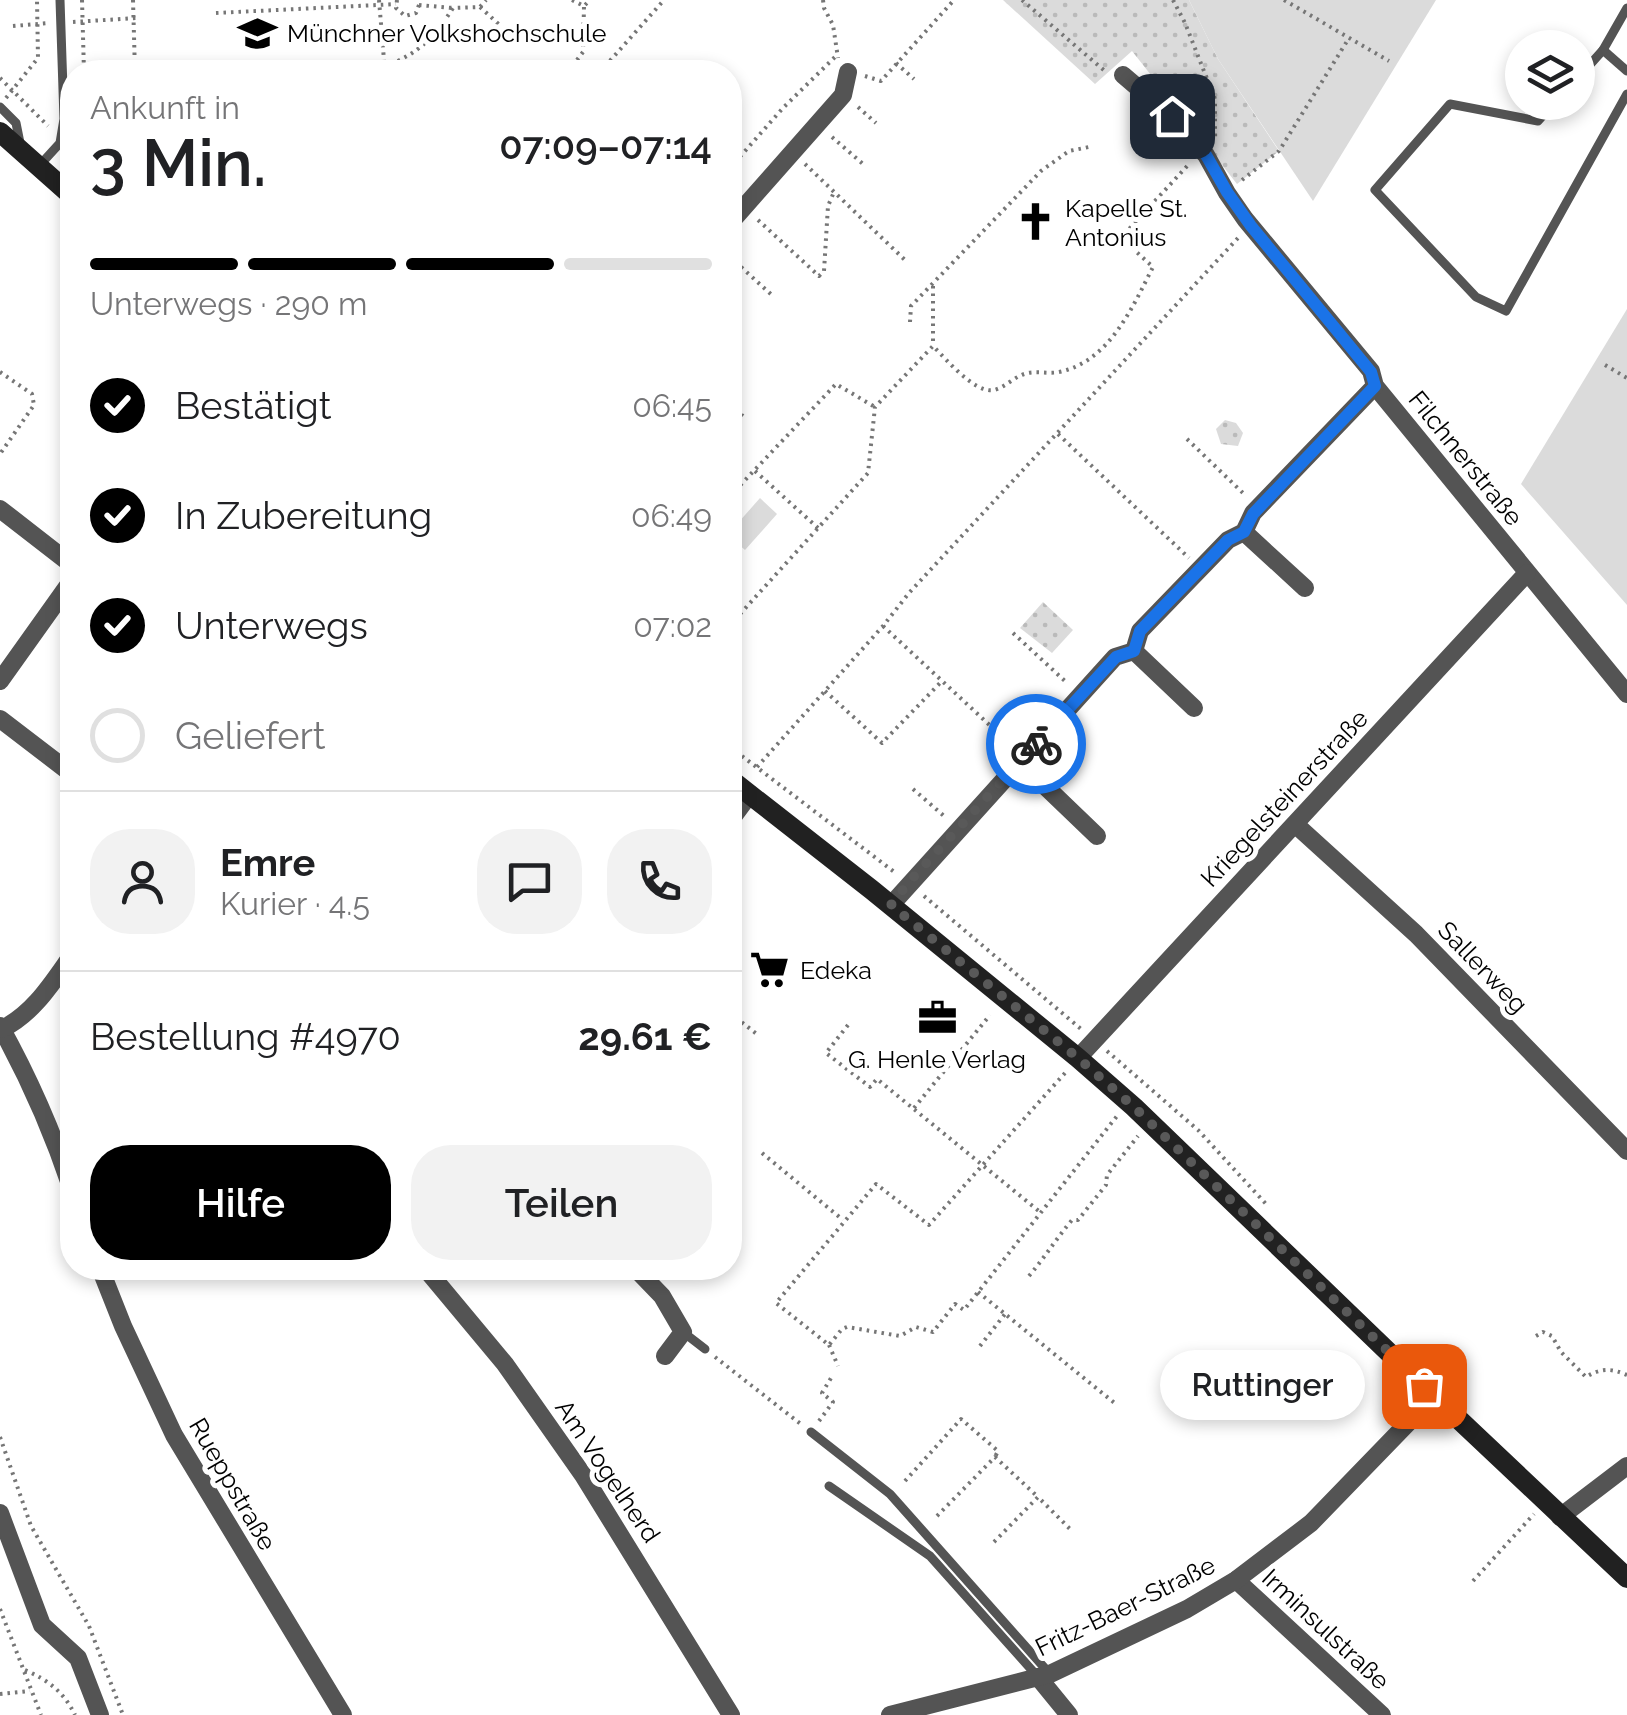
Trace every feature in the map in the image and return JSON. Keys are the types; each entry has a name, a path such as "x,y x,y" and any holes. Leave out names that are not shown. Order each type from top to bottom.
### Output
{"street":[{"path":"744,208 842,95 848,72"},
{"name":"Filchnerstraße","path":"1123,75 1172,116 1206,155 1251,226 1371,372 1375,386 1627,694"},
{"path":"0,132 60,185"},
{"path":"1134,651 1140,631 1228,540 1244,532 1258,508 1375,386"},
{"path":"0,509 60,556"},
{"path":"1244,532 1305,588"},
{"name":"Kriegelsteinerstraße","path":"1078,1058 1528,573"},
{"path":"0,680 60,597"},
{"path":"891,905 1116,657 1134,651"},
{"path":"1134,651 1194,708"},
{"path":"0,719 60,765"},
{"path":"1022,760 1097,836"},
{"path":"742,788 1078,1058 1166,1136 1627,1578"},
{"path":"742,805 750,794"},
{"name":"Sallerweg","path":"1296,825 1416,934 1627,1151"},
{"path":"60,972 21,1020 1,1028 60,1154"},
{"name":"Rueppstraße","path":"105,1280 174,1434 342,1715"},
{"name":"Am Vogelherd","path":"435,1280 505,1364 583,1474 731,1715"},
{"path":"647,1280 662,1296 684,1332 664,1356"},
{"name":"Fritz-Baer-Straße","path":"890,1715 1044,1676 1187,1609 1236,1580 1297,1534 1434,1396"},
{"path":"1553,1509 1627,1466"},
{"path":"0,1513 42,1625 78,1658 100,1715"},
{"name":"Irminsulstraße","path":"1236,1580 1382,1715"},
{"path":"1044,1676 1069,1715"}],"lane":[{"path":"60,0 62,60"},
{"path":"1595,59 1627,8"},
{"path":"1603,50 1627,71"},
{"path":"1505,115 1450,104 1375,190 1476,296 1506,311 1627,94"},
{"path":"0,106 16,123 22,150"},
{"path":"39,166 60,143"},
{"path":"684,1332 706,1349"},
{"path":"810,1432 890,1494 1044,1676"},
{"path":"829,1486 930,1556 1044,1676"}],"path":[{"path":"0,106 40,58 37,0"},
{"path":"82,0 84,60"},
{"path":"133,0 135,60"},
{"path":"480,7 486,0"},
{"path":"572,0 584,6"},
{"path":"577,60 583,52 584,6 590,0"},
{"path":"611,60 664,0"},
{"path":"823,0 834,25 836,56 848,72 881,80 954,0"},
{"path":"1022,0 1109,74 1123,75"},
{"path":"933,346 970,382 992,390 1026,373 1058,373 1086,363 1125,321 1154,267 1130,246 1129,229 1188,164 1215,145 1216,98 1173,0"},
{"path":"1284,0 1390,61"},
{"path":"380,2 385,60"},
{"path":"216,13 397,2 398,12 409,16 416,13 419,3 480,7 517,41"},
{"path":"402,60 421,49 453,8"},
{"path":"438,30 454,45"},
{"path":"1227,192 1280,151 1348,38"},
{"path":"742,154 836,56"},
{"path":"896,63 914,79"},
{"path":"0,78 48,124"},
{"path":"842,95 876,122"},
{"path":"818,124 863,164"},
{"path":"910,322 912,306 1041,171 1069,151 1089,147"},
{"path":"792,152 906,261"},
{"path":"744,208 820,276 824,271 828,206 834,192"},
{"path":"757,767 909,593 1251,226"},
{"path":"1086,244 1130,237"},
{"path":"742,268 774,297"},
{"path":"742,612 868,473 874,407 933,346 933,284"},
{"path":"1604,366 1627,378"},
{"path":"0,372 32,394 34,406 0,454"},
{"path":"742,483 836,384 874,407"},
{"path":"1058,434 1200,568"},
{"path":"1187,439 1258,508"},
{"path":"754,470 818,528"},
{"path":"883,626 1022,760"},
{"path":"1013,633 1080,696"},
{"path":"826,691 882,743 942,681"},
{"path":"913,789 959,829"},
{"path":"914,1109 990,1015"},
{"path":"742,1022 758,1035"},
{"path":"848,1025 826,1052 870,1088 877,1079 1040,1212"},
{"path":"838,1366 829,1345 776,1303 876,1184 929,1225 1078,1058"},
{"path":"829,1345 847,1327 900,1336 916,1327 933,1332 956,1304 964,1310 1117,1116"},
{"path":"1029,1276 1061,1232 1072,1220 1078,1220 1106,1185 1107,1175 1138,1136"},
{"path":"762,1153 844,1221"},
{"path":"978,1292 1117,1405"},
{"path":"980,1346 1005,1314"},
{"path":"1536,1336 1543,1332 1552,1336 1561,1352 1586,1377 1612,1368 1627,1375"},
{"path":"706,1349 810,1432 833,1402 822,1393 831,1378"},
{"path":"906,1481 961,1418 998,1451 937,1516"},
{"path":"0,1438 31,1526 89,1626 123,1715"},
{"path":"995,1458 1070,1530"},
{"path":"994,1542 1038,1497"},
{"path":"1473,1582 1553,1509"},
{"path":"0,1609 41,1715"},
{"path":"25,1670 55,1687 68,1700 75,1715"},
{"path":"0,1694 32,1690"}],"green space":[{"path":"1003,0 1189,0 1218,59 1279,151 1237,184 1132,51 1095,84"},
{"path":"1189,0 1436,0 1313,201 1218,59"},
{"path":"1627,309 1627,605 1521,484"},
{"path":"1225,420 1236,423 1243,433 1238,446 1221,444 1216,429"},
{"path":"760,498 777,514 745,550 742,518"},
{"path":"1043,602 1073,630 1052,653 1020,628"}],"way so far":[{"path":"1036,744 891,905 1134,1107 1424,1386"}],"place":[{"name":"Münchner Volkshochschule","path":"257,33"},
{"name":"Kapelle St. Antonius","path":"1035,222"},
{"name":"Edeka","path":"770,970"},
{"name":"G. Henle Verlag","path":"937,1018"},
{"name":"Ruttinger","path":"1424,1386"}],"route":[{"path":"1036,744 1116,657 1134,651 1140,631 1228,540 1244,532 1253,514 1375,386 1371,372 1251,226 1206,155 1172,116"}]}
